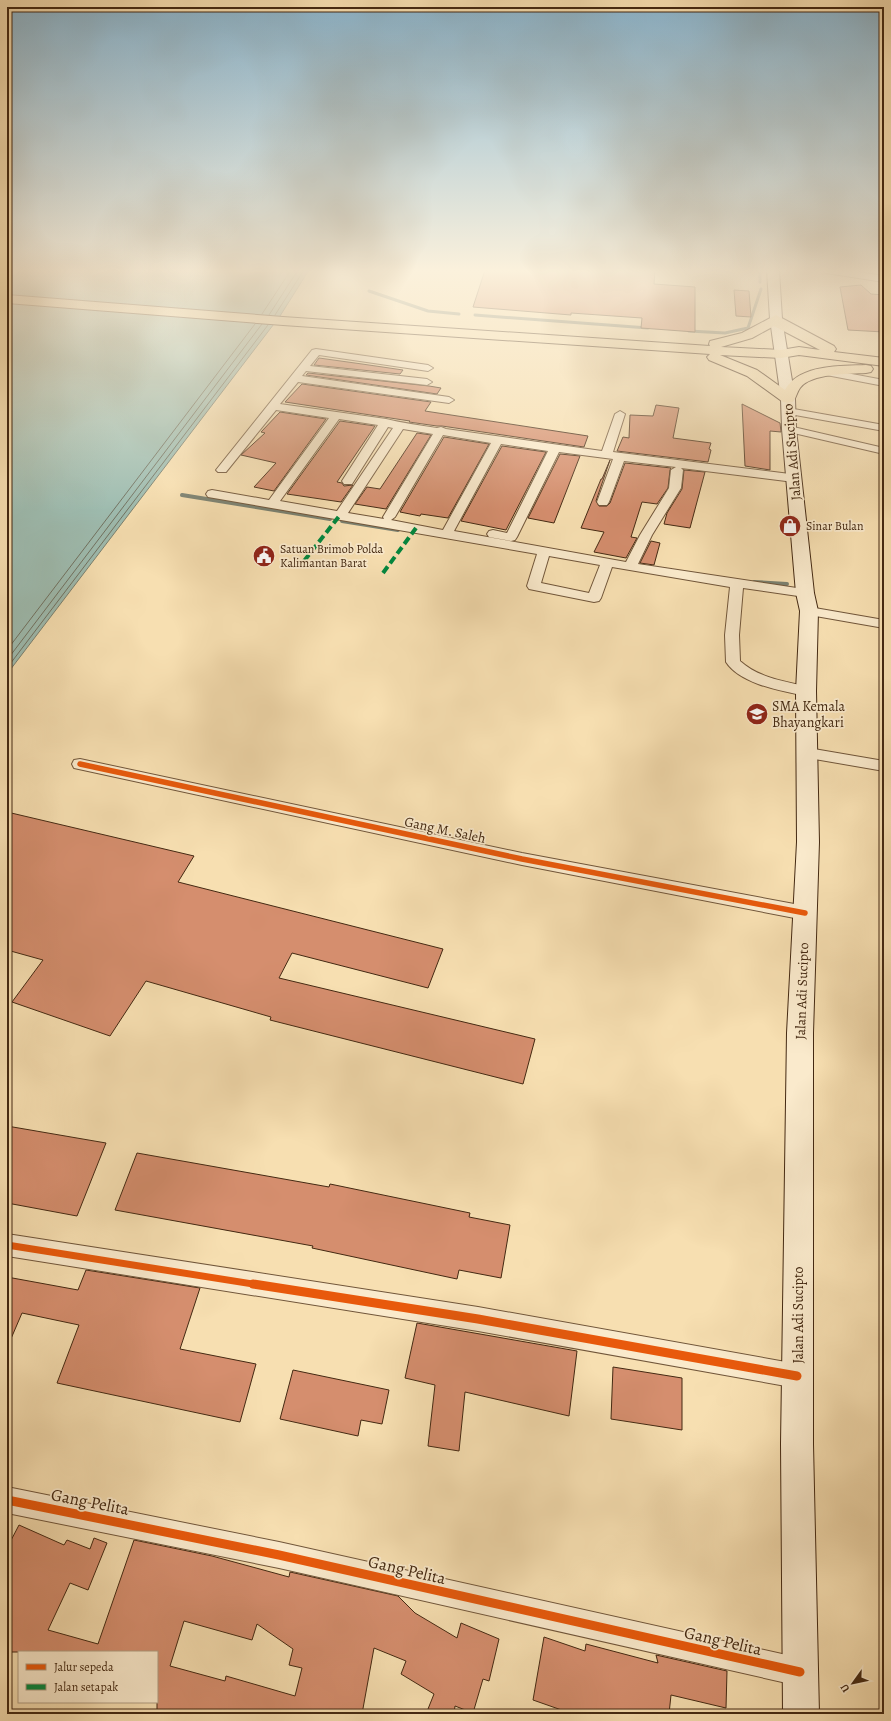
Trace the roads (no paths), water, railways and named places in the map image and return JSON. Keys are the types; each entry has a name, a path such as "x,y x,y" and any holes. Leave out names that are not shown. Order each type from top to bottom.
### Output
{"highway":[{"path":"686,350 718,358 739,366 788,409 795,385 800,381 825,372 884,362"},
{"path":"716,350 781,354 797,360 868,364"},
{"path":"832,350 884,371"}],"main road":[{"name":"Jalan Adi Sucipto","path":"781,350 788,409 807,602 806,691 808,842 800,1056 797,1376 801,1714"}],"street":[{"path":"222,470 316,352 428,368"},
{"path":"303,368 427,382"},
{"path":"825,372 884,383"},
{"path":"294,378 449,400"},
{"path":"273,406 620,457 794,478"},
{"path":"788,409 884,428"},
{"path":"788,409 884,451"},
{"path":"606,455 620,414"},
{"path":"271,505 337,415"},
{"path":"342,491 386,422"},
{"path":"340,515 401,424"},
{"path":"389,517 441,430"},
{"path":"449,529 498,440"},
{"path":"463,529 511,537 555,448"},
{"path":"603,502 620,457"},
{"path":"630,566 646,535 675,488 677,470"},
{"path":"212,494 738,584 884,624"},
{"path":"544,551 534,586 594,603 608,562"},
{"path":"738,584 732,635 733,662 746,672 764,680 806,691"},
{"path":"808,753 884,766"},
{"name":"Gang M. Saleh","path":"80,764 515,857 805,914"},
{"path":"7,1245 478,1319 797,1376"},
{"name":"Gang Pelita","path":"7,1500 279,1555 800,1672"}],"water":[{"path":"7,350 254,350 7,674"}],"waterway":[{"path":"182,495 330,519"},
{"path":"342,521 398,530"},
{"path":"754,582 787,584"}],"place":[{"name":"Sinar Bulan","path":"790,526"},
{"name":"Satuan Brimob Polda Kalimantan Barat","path":"264,556"},
{"name":"SMA Kemala Bhayangkari","path":"757,714"}]}
